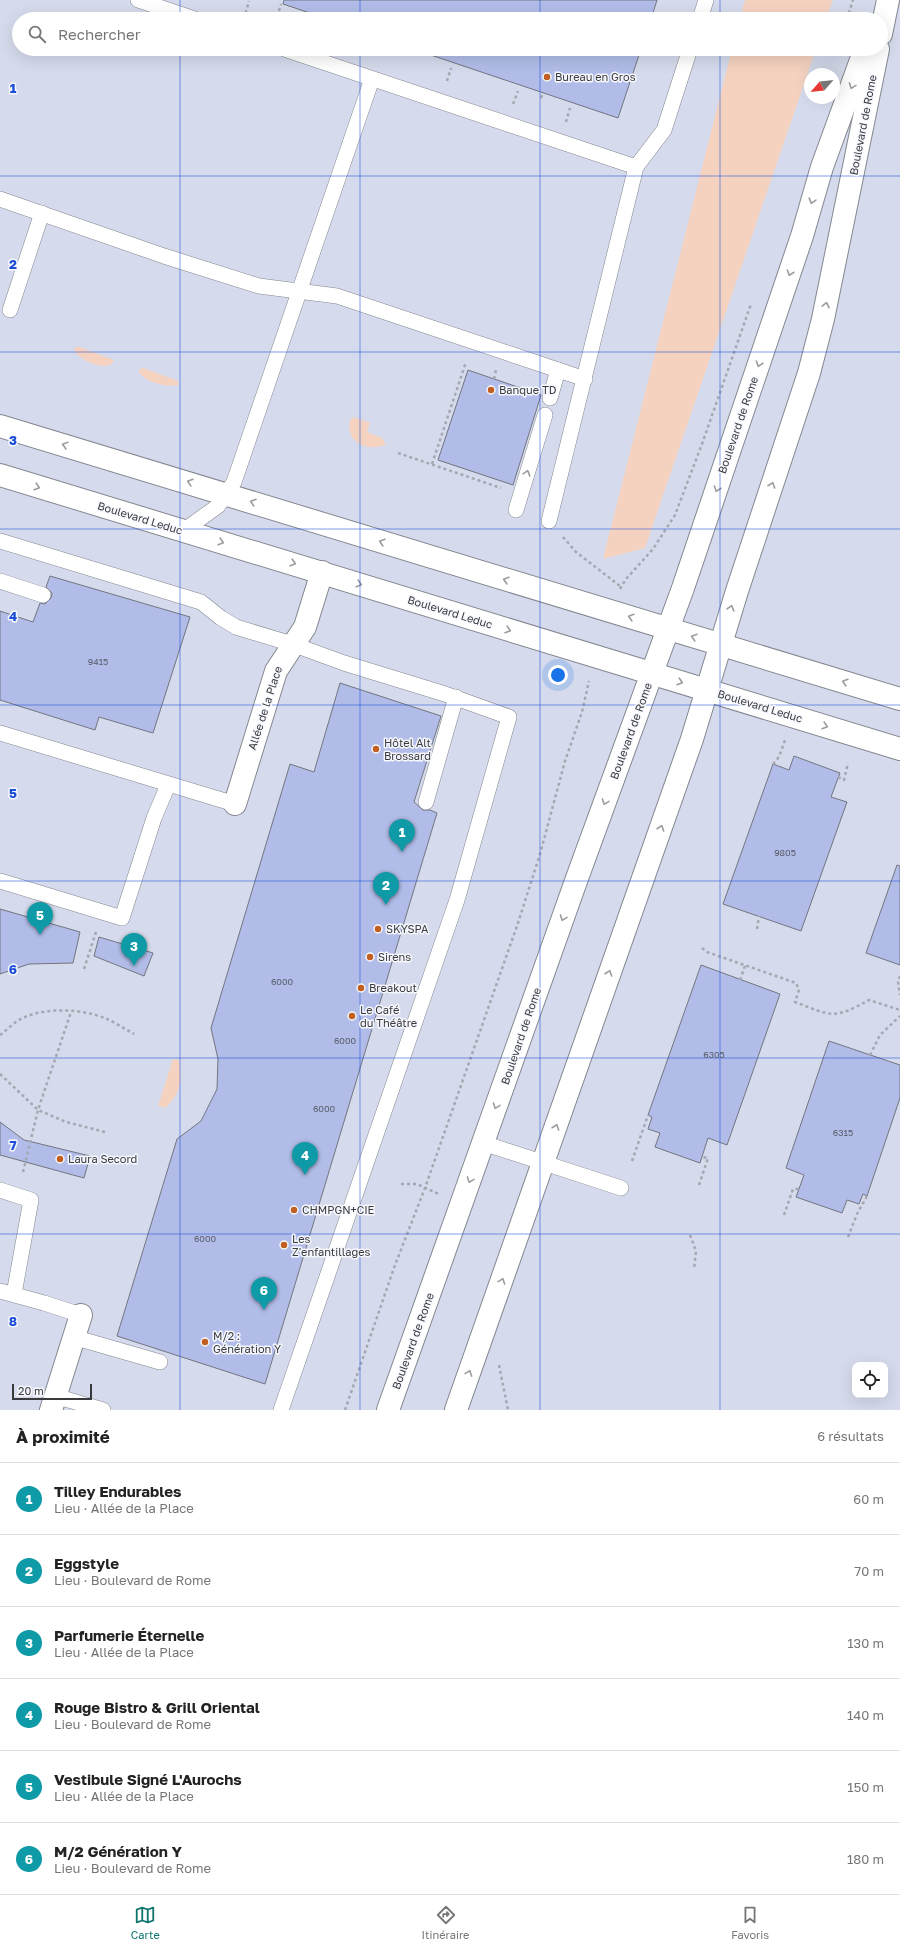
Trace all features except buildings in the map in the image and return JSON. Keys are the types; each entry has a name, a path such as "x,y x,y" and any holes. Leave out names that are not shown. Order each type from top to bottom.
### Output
{"main road":[{"path":"879,12 883,0"},
{"path":"886,12 888,0"},
{"name":"Boulevard de Rome","path":"388,1410 668,628 802,236 822,167 862,56"},
{"name":"Boulevard de Rome","path":"456,1410 692,739 708,690 736,591 809,373 826,304 877,56"},
{"path":"0,426 668,628 721,646 900,699"},
{"name":"Boulevard Leduc","path":"0,475 900,749"},
{"name":"Allée de la Place","path":"234,804 276,671 292,644 305,627 322,572"},
{"path":"53,1403 81,1315"}],"lane":[{"path":"138,0 174,12"},
{"path":"702,12 706,0"},
{"path":"305,56 636,167"},
{"path":"550,521 636,167 664,130 688,56"},
{"path":"183,531 218,506 227,494 244,455 298,292 372,78"},
{"path":"0,199 164,256 259,286 337,296 585,379"},
{"path":"10,310 42,213"},
{"path":"550,398 558,370"},
{"path":"516,510 545,415"},
{"path":"0,541 201,602 228,624 292,644 344,664 456,698 509,717 456,900 281,1410"},
{"path":"0,582 43,595"},
{"path":"426,802 456,698"},
{"path":"0,733 234,804"},
{"path":"0,881 122,918 154,818 168,784"},
{"path":"483,1143 543,1164 621,1188"},
{"path":"0,1190 31,1200 7,1293 81,1315"},
{"path":"73,1337 160,1362"},
{"path":"53,1403 103,1410"}],"path":[{"path":"849,12 853,0"},
{"path":"246,12 249,1"},
{"path":"279,11 281,4"},
{"path":"447,82 451,68"},
{"path":"512,106 518,91"},
{"path":"541,98 543,93"},
{"path":"566,121 570,108"},
{"path":"618,594 620,586 653,549 675,515 702,444 753,297"},
{"path":"432,464 466,362"},
{"path":"494,379 496,372"},
{"path":"398,453 502,489"},
{"path":"550,521 576,552 620,586"},
{"path":"346,1410 395,1265 425,1188 518,923 540,854 565,761 582,712 585,696"},
{"path":"773,764 779,756 786,738"},
{"path":"838,777 844,780 848,763"},
{"path":"757,929 759,916"},
{"path":"84,969 96,931"},
{"path":"702,948 745,966 796,983 799,990 795,1002 829,1015 840,1014 869,1000 900,1010"},
{"path":"740,980 745,966"},
{"path":"900,976 898,982 900,995"},
{"path":"0,1035 24,1017 46,1012 88,1013 107,1019 134,1034"},
{"path":"23,1172 38,1110 71,1012"},
{"path":"870,1055 880,1035 900,1016"},
{"path":"0,1074 38,1110 66,1122 104,1132"},
{"path":"632,1161 648,1116"},
{"path":"699,1185 708,1158 702,1157"},
{"path":"401,1184 417,1184 442,1196"},
{"path":"784,1215 793,1189 799,1189"},
{"path":"848,1238 857,1214 867,1196"},
{"path":"690,1235 696,1251 694,1269"},
{"path":"499,1365 508,1410"}],"shaded area":[{"path":"0,0 900,0 900,1410 0,1410"},
{"path":"745,0 833,0 829,12 742,12"},
{"path":"730,56 814,56 809,68 804,68 804,84 645,548 603,559"},
{"path":"77,346 114,360 111,364 106,366 94,364 81,358 77,354 74,350"},
{"path":"143,368 176,380 178,385 162,385 146,379 139,372 140,369"},
{"path":"354,417 370,423 367,432 382,438 386,444 372,447 359,444 354,440 349,428 350,420"},
{"path":"173,1059 179,1060 181,1074 180,1081 174,1098 165,1108 158,1106"}],"place":[{"name":"Bureau en Gros","path":"547,77"},
{"name":"Banque TD","path":"491,390"},
{"name":"Hôtel Alt Brossard","path":"376,749"},
{"name":"Tilley Endurables","path":"402,852"},
{"name":"Eggstyle","path":"386,905"},
{"name":"SKYSPA","path":"378,929"},
{"name":"Vestibule Signé L'Aurochs","path":"40,935"},
{"name":"Sirens","path":"370,957"},
{"name":"Parfumerie Éternelle","path":"134,966"},
{"name":"Breakout","path":"361,988"},
{"name":"Le Café du Théâtre","path":"352,1016"},
{"name":"Laura Secord","path":"60,1159"},
{"name":"Rouge Bistro & Grill Oriental","path":"305,1175"},
{"name":"CHMPGN+CIE","path":"294,1210"},
{"name":"Les Z'enfantillages","path":"284,1245"},
{"name":"M/2 Génération Y","path":"264,1310"},
{"name":"M/2 : Génération Y","path":"205,1342"}]}
